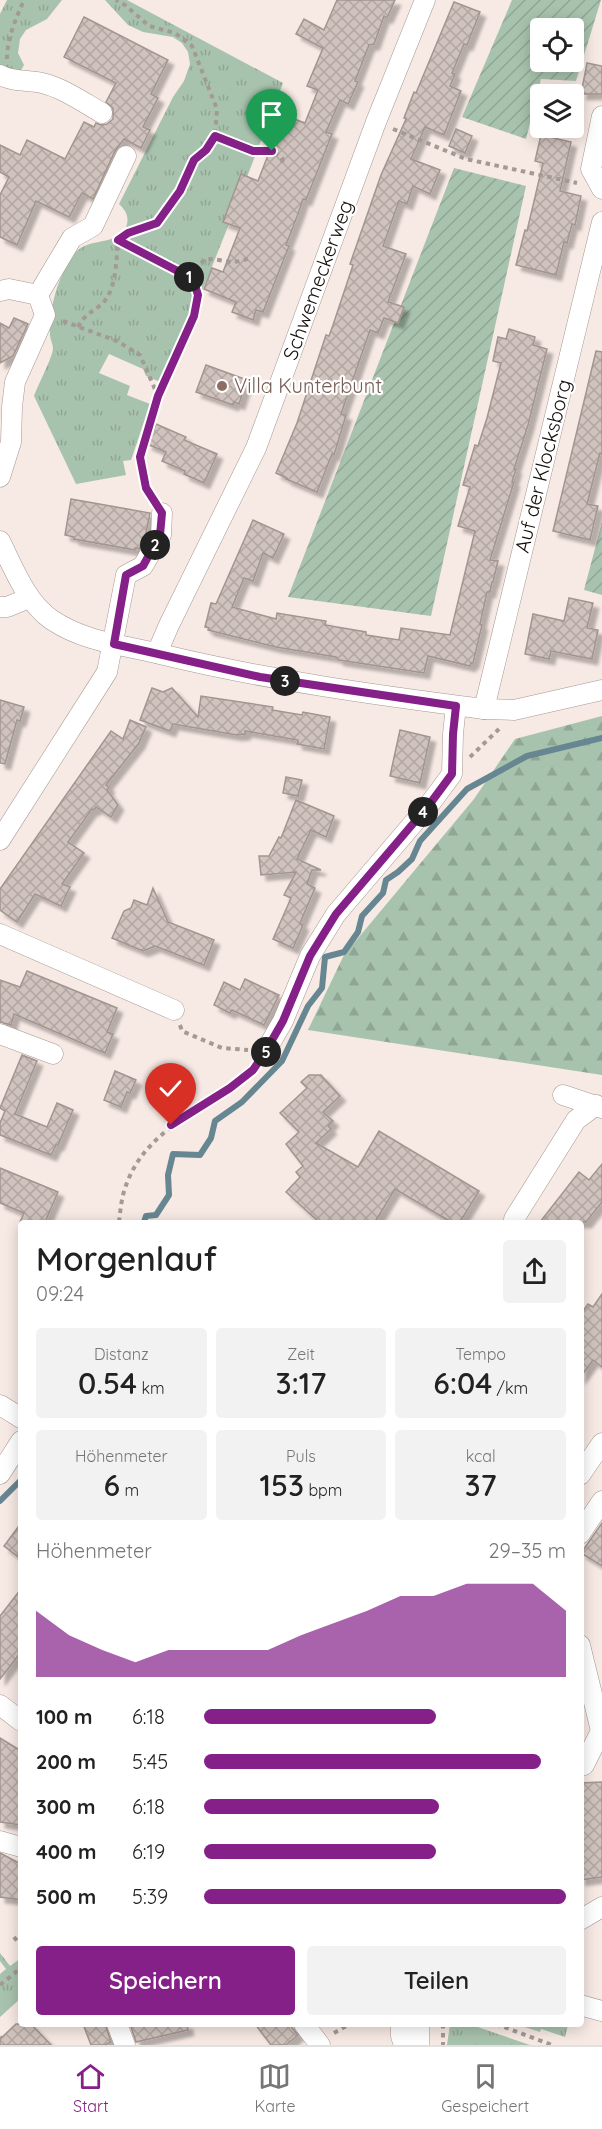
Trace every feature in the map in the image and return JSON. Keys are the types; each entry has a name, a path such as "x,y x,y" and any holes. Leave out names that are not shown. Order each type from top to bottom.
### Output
{"street":[{"name":"Schwemeckerweg","path":"157,653 256,448 376,122 425,0"},
{"path":"3,76 43,83 72,95 102,113"},
{"path":"599,185 591,169 602,116"},
{"path":"0,477 11,442 15,382 45,315 38,294 72,238 93,226 126,156"},
{"name":"Auf der Klocksborg","path":"484,709 602,222"},
{"path":"0,291 9,289 38,294"},
{"path":"0,840 107,672 126,575 143,566 160,535 162,513"},
{"path":"0,541 29,598 51,619 82,636 114,644 260,677 484,709 514,710 602,690"},
{"path":"0,607 7,607 29,598"},
{"path":"264,1054 283,1021 310,956 336,914 429,805 452,774 456,706"},
{"path":"0,934 174,1010"},
{"path":"0,1034 53,1054"},
{"path":"563,1095 599,1107"},
{"path":"514,1219 576,1120 599,1107"},
{"path":"0,1405 18,1416"},
{"path":"584,1469 602,1443"},
{"path":"0,1474 18,1446"},
{"path":"584,1528 602,1502"},
{"path":"584,1661 601,1730 589,1765"},
{"path":"0,1705 18,1719"},
{"path":"0,1841 18,1846"},
{"path":"584,1918 602,1907"},
{"path":"584,2006 602,2012"},
{"path":"118,2027 125,2045"},
{"path":"306,2027 320,2045"},
{"path":"400,2027 400,2036 404,2045"},
{"path":"419,2027 419,2045"}],"path":[{"path":"3,76 7,51 17,15 24,0"},
{"path":"78,327 83,317 103,303 111,288 118,240 128,233 157,223 180,191 194,160 206,150 215,136 217,109 192,46 175,33 149,26 116,0"},
{"path":"376,122 466,159 577,183 599,185"},
{"path":"215,136 253,151 272,151 282,158 283,166"},
{"path":"118,240 193,279 198,295 194,316 158,396 140,457 146,488 162,513"},
{"path":"193,279 204,259 227,263 252,257"},
{"path":"45,315 117,341 140,356 158,396"},
{"path":"452,774 493,735 514,710"},
{"path":"118,1220 123,1193 152,1142 171,1125 230,1088 253,1070 264,1054 249,1050 222,1048 182,1031 174,1010"},
{"path":"14,1937 18,1943"},
{"path":"0,1985 18,1970"},
{"path":"442,2027 442,2045"},
{"path":"504,2027 552,2045"}],"green space":[{"path":"7,0 62,0 47,19 26,30 20,39 18,53 24,65 19,74 0,70 0,14"},
{"path":"105,0 127,0 283,83 247,177 241,175 223,221 229,224 165,384 146,376 143,369 109,354 99,373 130,386 127,395 150,404 131,460 123,461 126,475 76,484 34,396 53,349 50,325 53,303 59,281 75,253 88,245 119,236 124,231 127,218 119,204 173,97 184,81 190,64 188,52 182,43 173,37 143,32 128,25"},
{"path":"512,0 601,0 584,55 584,18 530,18 530,72 579,72 576,81 541,79 540,84 530,84 530,123 526,139 462,117"},
{"path":"454,168 526,186 431,616 288,597"},
{"path":"602,522 602,595 584,590"},
{"path":"602,716 602,1075 308,1030 344,955 474,799 515,739"},
{"path":"0,1953 10,1966 18,1960 18,2001 0,2017 0,1974 6,1969 0,1961"},
{"path":"450,2027 478,2027 530,2045 447,2045"},
{"path":"524,2027 568,2027 565,2037 541,2029 540,2032"}],"building":[{"path":"337,0 395,0 387,18 384,16 374,44 369,45 355,81 358,82 348,104 340,100 326,132 332,134 306,200 303,199 286,245 289,246 263,312 256,310 253,320 232,312 236,302 204,289 212,268 223,272 240,228 223,222 241,174 258,181 275,137 264,133 273,111 305,123 318,90 307,86 323,48 296,34 304,19 324,30"},
{"path":"454,2 480,12 467,45 464,44 452,73 455,74 450,86 461,91 444,135 425,127 411,159 440,170 430,194 413,186 407,204 399,201 383,246 406,254 388,302 404,307 398,323 384,318 378,333 370,330 341,414 346,415 334,455 332,454 317,492 276,473 297,423 326,335 329,336 333,325 353,265 350,264 381,175 406,119 404,118 414,92 416,93"},
{"path":"84,17 168,60 151,94 158,98 143,127 150,130 141,148 124,139 115,151 93,199 82,193 69,217 36,201 17,245 0,237 0,195 9,177 0,172 0,145 20,155 27,140 65,159 84,122 94,127 96,123 107,124 113,119 113,108 106,102 116,83 64,57"},
{"path":"587,63 602,66 602,94 584,94 583,84"},
{"path":"456,129 472,136 465,153 449,146"},
{"path":"540,138 571,142 560,191 581,196 575,225 572,224 567,243 564,242 556,275 516,265 525,230 527,231 543,163 535,161"},
{"path":"14,318 28,324 13,356 0,363 0,323 9,328"},
{"path":"509,329 535,337 533,345 547,349 528,425 514,469 516,469 512,482 514,482 490,560 498,561 490,592 487,592 480,624 482,625 473,663 470,666 428,656 424,673 339,660 336,657 276,647 208,630 209,628 205,627 211,603 216,604 253,520 284,534 273,558 263,553 253,581 244,578 232,607 276,619 277,613 326,621 325,625 399,640 401,628 450,635 475,531 458,526 470,487 463,485 475,445 478,446 487,418 501,363 493,361 498,337 506,339"},
{"path":"596,351 602,352 602,454 600,453 587,504 598,506 590,540 553,531"},
{"name":"Villa Kunterbunt","path":"206,365 247,380 239,404 234,402 233,405 196,392"},
{"path":"156,424 186,437 184,440 217,454 204,483 184,474 185,471 162,461 166,452 147,444"},
{"path":"71,499 150,513 145,538 139,549 74,539 74,537 65,535"},
{"path":"569,598 593,603 587,628 598,630 592,659 551,651 549,659 525,654 533,614 564,621"},
{"path":"152,688 163,692 172,688 198,717 201,696 273,707 272,710 302,715 303,712 330,717 324,749 297,744 298,740 245,731 245,734 237,735 173,724 170,731 140,720"},
{"path":"0,700 24,707 20,721 17,720 5,764 0,763"},
{"path":"130,720 146,727 139,743 106,785 118,805 111,817 96,807 92,809 68,842 84,853 62,884 70,887 61,906 35,894 17,922 0,910 0,889 111,731 123,739"},
{"path":"400,730 430,737 420,783 390,776"},
{"path":"286,777 302,780 298,796 283,793"},
{"path":"296,800 334,816 326,837 311,830 297,859 321,870 312,870 307,884 315,888 300,923 303,925 293,948 273,939 291,898 284,895 296,872 261,875 259,856 269,856 279,837 281,838"},
{"path":"153,888 168,922 214,940 204,965 155,946 143,951 112,938 124,911 131,908 134,900 147,905"},
{"path":"27,971 117,1008 107,1032 113,1034 105,1053 14,1014 11,1025 0,1022 0,980 20,987"},
{"path":"245,979 279,995 264,1025 232,1010 230,1013 214,1005 224,982 240,990"},
{"path":"22,1055 37,1061 15,1114 47,1127 57,1103 73,1110 58,1145 51,1155 0,1135 0,1123 5,1111 0,1108"},
{"path":"115,1071 136,1080 130,1093 127,1092 121,1107 104,1100"},
{"path":"309,1075 321,1075 340,1096 323,1112 333,1121 328,1126 331,1129 316,1143 358,1167 379,1131 479,1191 461,1220 448,1220 395,1189 376,1220 317,1220 286,1192 300,1177 296,1172 303,1166 286,1144 299,1132 280,1113 307,1088 301,1082"},
{"path":"602,1164 602,1202 586,1222 584,1220 542,1220 579,1172 589,1180"},
{"path":"0,1168 58,1192 46,1220 21,1220 24,1213 0,1203"},
{"path":"602,1294 602,1367 593,1360 584,1372 584,1310 588,1304 593,1307"},
{"path":"602,1523 602,1566 584,1555 584,1549"},
{"path":"18,1527 18,1557 4,1546"},
{"path":"18,1593 18,1656 0,1679 0,1616"},
{"path":"0,1738 18,1749 18,1825 0,1822"},
{"path":"602,1782 602,1877 584,1879 584,1783"},
{"path":"0,1853 18,1862 18,1900 0,1897"},
{"path":"18,2024 18,2027 34,2027 51,2045 0,2045 0,2039"},
{"path":"84,2027 106,2027 111,2042 105,2045 91,2045"},
{"path":"131,2027 188,2027 188,2030 136,2042"},
{"path":"257,2027 291,2027 298,2035 286,2045 271,2045"}],"waterway":[{"path":"145,1220 146,1216 156,1215 169,1195 168,1175 173,1154 200,1155 211,1138 215,1121 242,1102 282,1061 308,1006 322,988 325,957 344,952 358,932 362,916 383,893 386,880 412,859 420,841 467,789 527,756 602,738"},
{"path":"0,1501 18,1483"}],"place":[{"name":"Villa Kunterbunt","path":"222,386"}],"route":[{"path":"171,1125 230,1088 253,1070 283,1021 310,956 336,914 429,805 452,774 456,706 260,677 114,644 126,575 143,566 160,535 162,513 146,488 140,457 158,396 194,316 198,295 193,279 118,240 128,233 157,223 180,191 194,160 206,150 215,136 253,151 272,151"}]}
